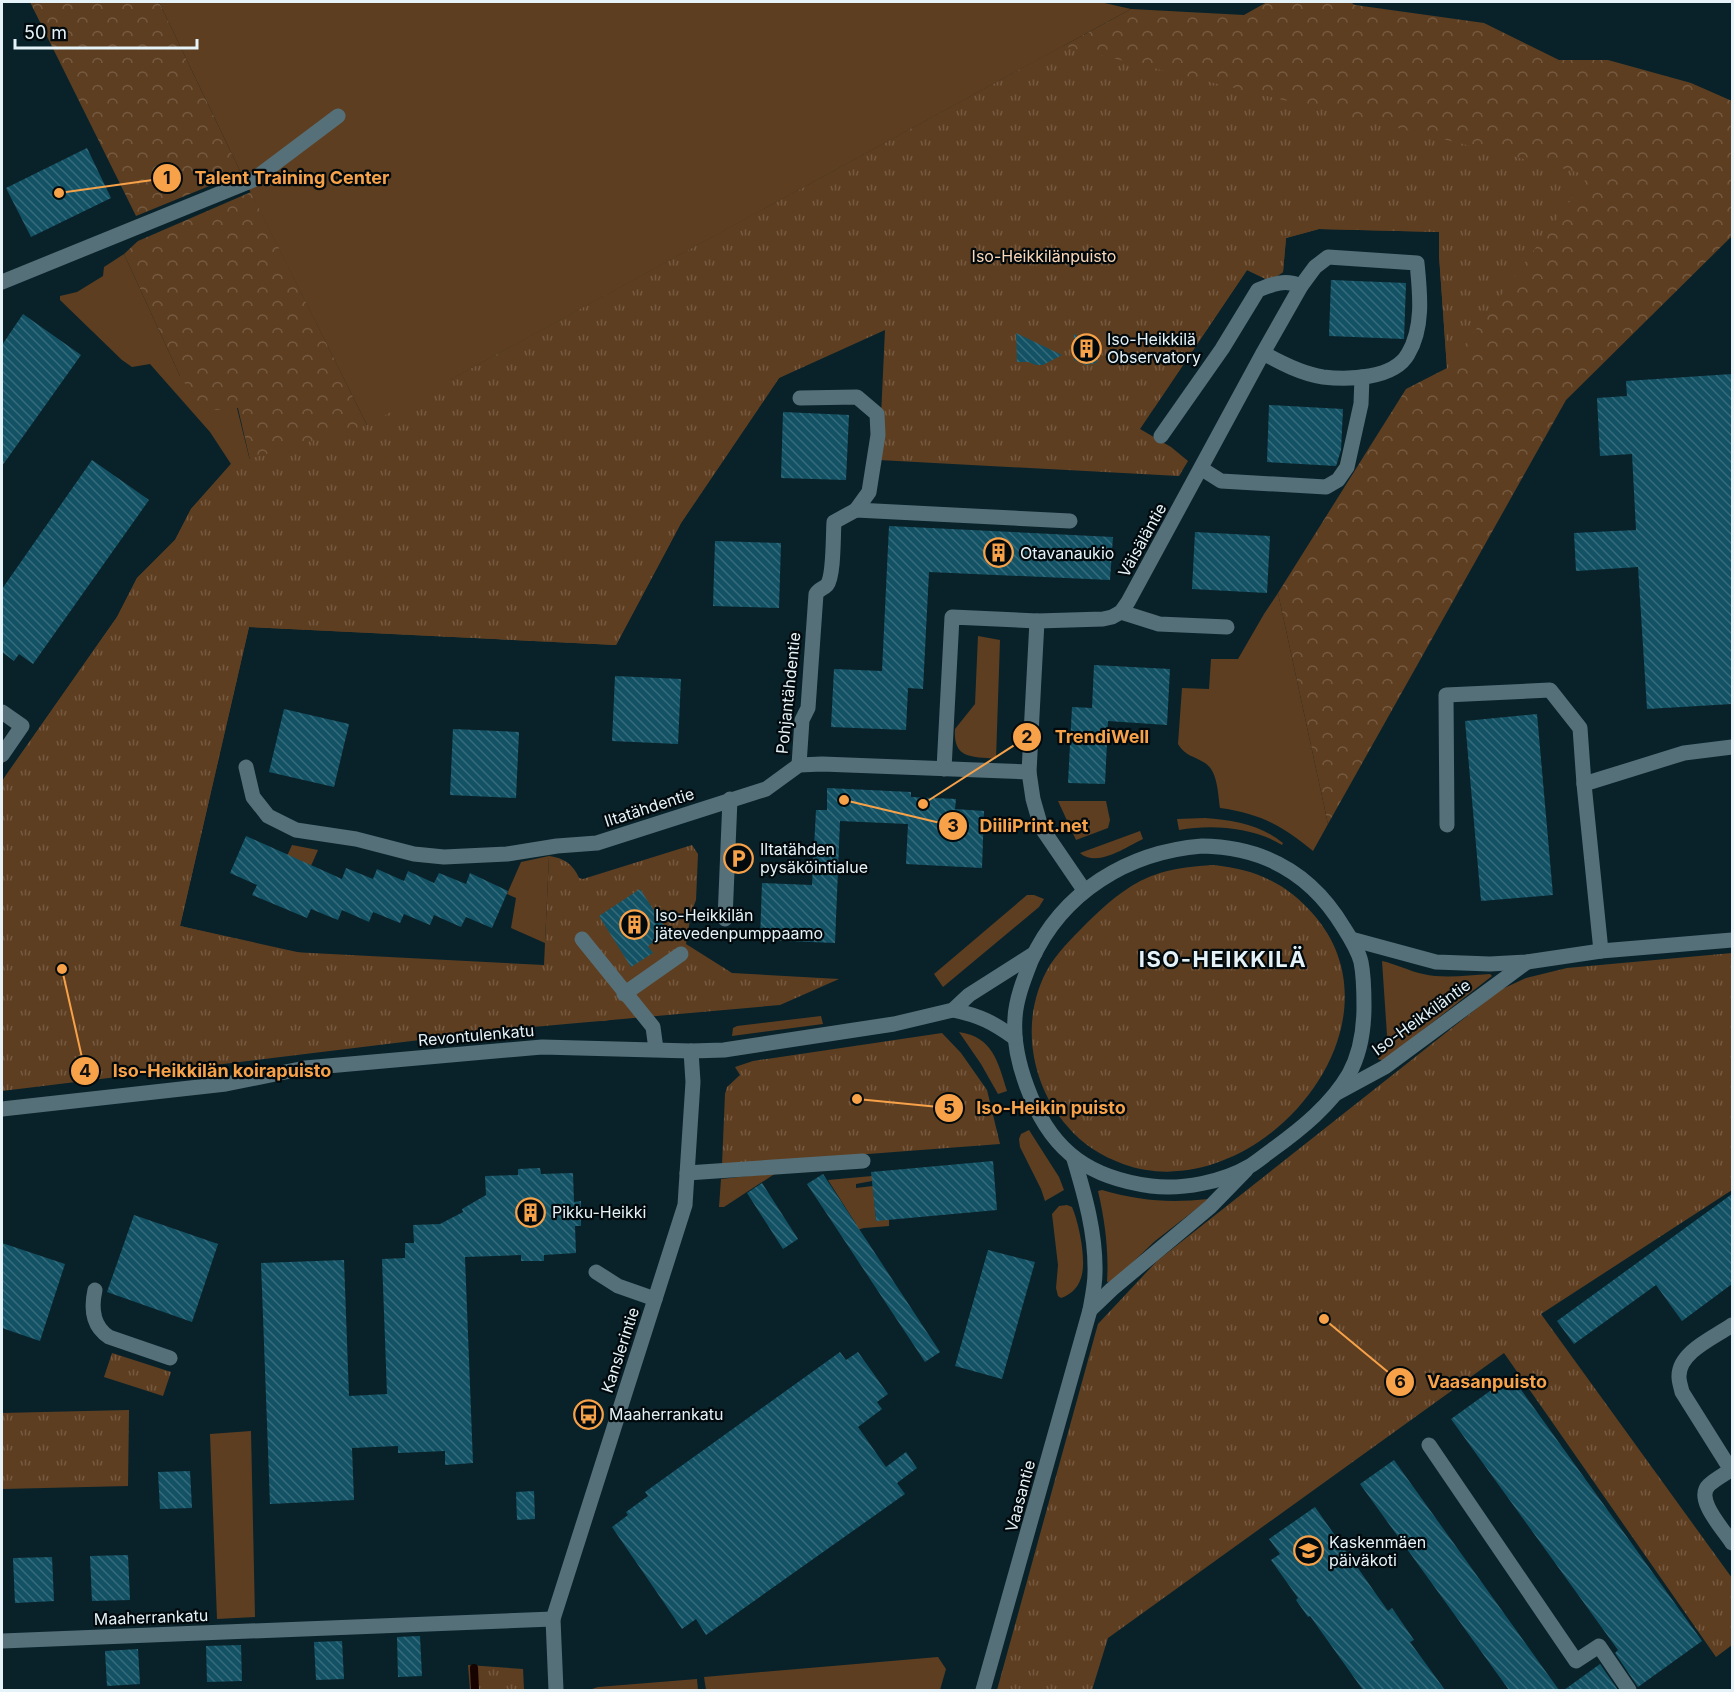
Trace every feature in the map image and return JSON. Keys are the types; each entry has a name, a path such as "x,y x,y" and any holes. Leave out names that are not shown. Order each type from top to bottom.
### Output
{"street":[{"path":"2,282 253,180 338,116"},
{"path":"1161,436 1222,349 1258,290 1285,282 1301,286 1315,267 1328,257 1417,263 1419,325 1408,356 1389,372 1362,377 1322,377 1283,365 1263,353"},
{"name":"Väisäläntie","path":"1121,612 1301,286"},
{"path":"1202,469 1221,481 1326,487 1338,480 1347,467 1361,404 1362,377"},
{"path":"800,398 857,397 877,414 878,435 869,492 856,510"},
{"path":"856,510 1070,521"},
{"name":"Pohjantähdentie","path":"799,765 802,720 808,708 816,594 827,585 830,576 834,522 856,510"},
{"path":"944,769 952,617 1037,621 1103,619 1121,612 1159,624 1227,627"},
{"path":"1037,621 1029,772 1033,799 1041,827 1084,890"},
{"path":"1447,825 1446,695 1550,690 1580,728 1601,951"},
{"path":"2,712 22,726 2,755"},
{"path":"1584,784 1684,753 1732,747"},
{"path":"799,765 1029,772"},
{"name":"Iltatähdentie","path":"246,767 253,797 268,816 296,830 356,839 414,854 444,857 597,843 766,789 799,765"},
{"path":"725,919 730,799"},
{"path":"1202,846 1235,848 1276,861 1298,876 1328,905 1351,939 1361,960 1364,977 1364,1012 1361,1035 1349,1073 1334,1095 1298,1131 1249,1167 1221,1178 1196,1184 1152,1186 1109,1175 1074,1159 1043,1123 1023,1075 1015,1038 1015,1019 1024,978 1035,952 1053,923 1084,890 1112,872 1138,859 1166,851 1202,846"},
{"path":"582,939 624,994 653,1027 656,1049"},
{"name":"Iso-Heikkiläntie","path":"1351,939 1436,962 1490,964 1527,962 1601,951 1732,940"},
{"name":"Revontulenkatu","path":"953,1010 969,995 1035,952"},
{"path":"624,994 681,954"},
{"name":"Iso-Heikkiläntie","path":"1334,1095 1385,1066 1527,962"},
{"name":"Revontulenkatu","path":"2,1109 226,1084 304,1068 542,1047 724,1050 883,1026 953,1010 977,1015 1015,1038"},
{"name":"Kanslerintie","path":"556,1690 553,1619 685,1205 693,1082 691,1051"},
{"name":"Vaasantie","path":"983,1690 1090,1310 1095,1275 1094,1244 1087,1204 1074,1159"},
{"path":"687,1173 863,1161"},
{"name":"Vaasantie","path":"1090,1310 1112,1288 1210,1207 1249,1167"},
{"path":"596,1272 618,1286 655,1299"},
{"path":"95,1290 93,1316 100,1332 170,1358"},
{"path":"1732,1325 1690,1353 1681,1365 1679,1377 1682,1392 1732,1469 1707,1486 1703,1493 1705,1504 1732,1543"},
{"path":"1429,1445 1576,1661 1599,1646 1629,1690"},
{"name":"Maaherrankatu","path":"2,1641 553,1619"}],"green space":[{"path":"30,2 159,2 241,173 136,216"},
{"path":"159,2 1100,2 1131,9 450,380 456,425 367,425 241,173"},
{"name":"Iso-Heikkilänpuisto","path":"1267,2 1350,2 1355,5 1484,23 1559,60 1608,60 1691,83 1732,101 1732,236 1566,400 1328,824 1278,593 1406,389 1447,368 1439,232 1319,229 1286,238 1283,272 1270,281 1247,270 1154,408 885,323 779,378 681,523 616,645 249,627 180,926 609,1021 243,1024 51,798 252,469 238,408 203,411 180,376 124,254 138,241 251,192 367,425 408,457 450,380 1131,9 1244,15"},
{"name":"Iso-Heikkilänpuisto","path":"1063,46 1589,175 1447,369 1439,232 1319,229 1286,238 1283,272 1270,281 1247,270 1140,429 1171,447 1188,461 1179,476 879,460 885,330 779,378 681,523 616,645 249,627 180,926 292,952 544,965 549,856 567,862 579,878 583,879 692,845 698,854 696,900 691,913 686,944 732,973 839,979 780,1005 510,1029 2,1091 2,781 117,617 137,578 175,540 191,509 231,464 367,425"},
{"path":"124,254 180,376 237,408 252,469 2,781 117,617 137,578 175,540 191,509 231,464 210,432 150,364 132,367 122,360 60,300 60,296 77,292 103,276 104,267"},
{"path":"1278,593 1328,824 1313,851 1270,822 1247,813 1220,808 1213,772 1205,763 1184,751 1178,744 1182,688 1209,689 1211,659 1238,659"},
{"path":"978,636 1000,640 996,759 966,754 957,746 955,739 955,729 975,704"},
{"path":"1058,801 1106,801 1110,820 1108,828 1076,840"},
{"path":"1177,819 1226,820 1256,828 1283,843 1282,845 1258,834 1232,828 1205,827 1179,830"},
{"path":"1140,831 1143,839 1112,855 1095,858 1080,853"},
{"path":"292,845 318,850 307,875 283,865"},
{"path":"549,856 545,943 511,928 516,898 507,894 521,862"},
{"path":"1213,865 1243,870 1269,879 1292,894 1314,915 1340,961 1344,1009 1331,1057 1304,1100 1267,1136 1222,1161 1173,1172 1123,1164 1086,1145 1068,1127 1044,1090 1033,1049 1032,1027 1034,1006 1040,985 1050,965 1065,946 1123,891 1160,873"},
{"path":"1027,895 1044,899 1039,907 943,987 934,974"},
{"path":"1732,953 1732,1190 1541,1314 1732,1578 1732,1645 1716,1657 1504,1353 1108,1638 1092,1690 997,1690 1098,1324 1157,1261 1500,990 1526,978 1567,968"},
{"path":"1382,961 1431,975 1490,974 1492,976 1383,1061 1378,1059 1387,1035"},
{"path":"821,1016 823,1024 732,1036 733,1028 737,1026"},
{"path":"959,1032 980,1039 987,1045 997,1061 1007,1091 998,1094"},
{"path":"942,1033 961,1053 987,1090 1000,1144 722,1165 725,1094 727,1087 740,1075 735,1067 753,1061"},
{"path":"1029,1130 1059,1177 1064,1190 1045,1201 1020,1147 1021,1134"},
{"path":"776,1173 724,1207 719,1207 721,1179"},
{"path":"872,1176 872,1181 856,1184 856,1188 873,1186 876,1220 889,1219 889,1226 864,1228 846,1233 856,1224 828,1180"},
{"path":"1098,1191 1129,1197 1155,1200 1209,1199 1155,1241 1113,1281 1107,1282 1106,1236"},
{"path":"1059,1206 1072,1207 1080,1232 1083,1271 1076,1288 1061,1298 1056,1288 1058,1265 1052,1214"},
{"path":"112,1353 171,1372 163,1396 104,1377"},
{"path":"129,1410 128,1486 2,1489 2,1413"},
{"path":"251,1431 255,1617 217,1619 210,1434"},
{"path":"938,1657 946,1669 940,1690 706,1690 704,1677"},
{"path":"468,1665 523,1669 524,1690 470,1690"},
{"path":"697,1679 698,1690 589,1690 598,1687"}],"building":[{"path":"87,148 111,198 31,237 6,188"},
{"path":"1331,280 1406,283 1404,339 1329,336"},
{"path":"23,314 81,355 2,466 2,345"},
{"path":"1016,333 1062,355 1043,365 1017,362"},
{"path":"1074,334 1098,347 1100,355 1096,363 1086,365 1074,360"},
{"path":"1732,374 1732,704 1647,709 1638,567 1576,571 1574,533 1636,530 1632,454 1600,456 1597,398 1627,396 1626,381"},
{"path":"1269,405 1343,409 1341,450 1336,466 1267,462"},
{"path":"783,412 849,415 846,480 781,478"},
{"path":"92,460 149,500 33,664 19,654 14,661 2,652 2,589"},
{"path":"889,526 1113,537 1110,580 929,572 923,689 908,688 906,730 831,727 834,669 882,671"},
{"path":"1195,532 1270,536 1267,593 1192,589"},
{"path":"715,541 781,543 779,608 713,606"},
{"path":"1094,665 1170,669 1167,725 1108,721 1105,784 1068,783 1072,707 1092,708"},
{"path":"615,676 681,679 678,744 612,741"},
{"path":"284,709 349,724 334,787 269,772"},
{"path":"1537,714 1553,895 1481,901 1465,721"},
{"path":"453,729 519,732 516,798 450,795"},
{"path":"827,788 911,792 911,797 956,799 955,809 984,811 982,868 906,864 908,824 840,821 835,943 760,940 762,883 812,885 816,810 827,810"},
{"path":"246,836 342,879 346,868 373,879 377,869 404,881 408,871 434,883 439,873 466,884 470,873 508,891 492,928 466,917 461,927 434,915 430,925 404,914 400,923 373,912 369,922 342,910 338,920 311,909 307,918 252,895 257,885 230,873"},
{"name":"Iso-Heikkilän jätevedenpumppaamo","path":"640,889 668,932 648,946 653,953 631,967 599,916"},
{"path":"993,1161 997,1210 876,1221 871,1172"},
{"path":"540,1168 541,1174 573,1173 574,1202 581,1201 581,1226 575,1226 576,1253 544,1255 544,1261 521,1261 521,1255 465,1257 473,1463 445,1465 445,1451 398,1453 398,1446 352,1448 354,1500 270,1504 261,1263 344,1260 349,1396 387,1394 382,1259 405,1258 405,1243 414,1243 413,1225 440,1224 463,1212 462,1209 486,1195 485,1176 518,1175 518,1169"},
{"path":"823,1174 940,1352 925,1362 807,1184"},
{"path":"762,1183 798,1239 783,1249 747,1193"},
{"path":"1732,1194 1732,1284 1682,1321 1656,1285 1574,1344 1557,1321"},
{"path":"134,1215 218,1244 192,1322 107,1292"},
{"path":"2,1243 65,1264 40,1341 2,1328"},
{"path":"988,1250 1035,1262 1002,1379 955,1366"},
{"path":"840,1352 846,1360 858,1352 888,1394 877,1402 882,1409 858,1427 886,1467 906,1452 917,1468 897,1483 905,1494 706,1635 696,1619 682,1629 612,1527 628,1515 626,1512 648,1496 645,1492"},
{"path":"1511,1376 1702,1641 1638,1687 1615,1653 1618,1650 1451,1419"},
{"path":"1394,1460 1559,1690 1509,1690 1360,1484"},
{"path":"190,1471 192,1508 160,1509 158,1472"},
{"path":"534,1491 535,1519 517,1520 516,1492"},
{"path":"1315,1507 1388,1611 1392,1608 1414,1640 1410,1642 1445,1690 1363,1690 1310,1616 1308,1617 1296,1600 1298,1598 1271,1560 1280,1554 1269,1539"},
{"path":"128,1555 130,1600 92,1601 90,1556"},
{"path":"52,1557 54,1601 15,1603 13,1558"},
{"path":"420,1636 422,1676 398,1677 397,1637"},
{"path":"342,1641 344,1679 316,1680 314,1642"},
{"path":"241,1645 242,1681 207,1682 206,1646"},
{"path":"138,1649 140,1684 107,1686 105,1651"},
{"path":"1600,1664 1618,1690 1564,1690"}],"waterway":[{"path":"474,1668 475,1690"}],"place":[{"name":"Talent Training Center","path":"59,193"},
{"name":"Iso-Heikkilä Observatory","path":"1086,348"},
{"name":"Otavanaukio","path":"999,553"},
{"name":"DiiliPrint.net","path":"844,800"},
{"name":"TrendiWell","path":"923,804"},
{"name":"Iltatähden pysäköintialue","path":"739,858"},
{"name":"Iso-Heikkilän jätevedenpumppaamo","path":"634,924"},
{"name":"Iso-Heikkilän koirapuisto","path":"62,969"},
{"name":"Iso-Heikin puisto","path":"857,1099"},
{"name":"Pikku-Heikki","path":"531,1212"},
{"name":"Vaasanpuisto","path":"1324,1319"},
{"name":"Maaherrankatu","path":"588,1414"},
{"name":"Kaskenmäen päiväkoti","path":"1308,1551"}],"district":[{"name":"ISO-HEIKKILÄ","path":"1223,959"}]}
